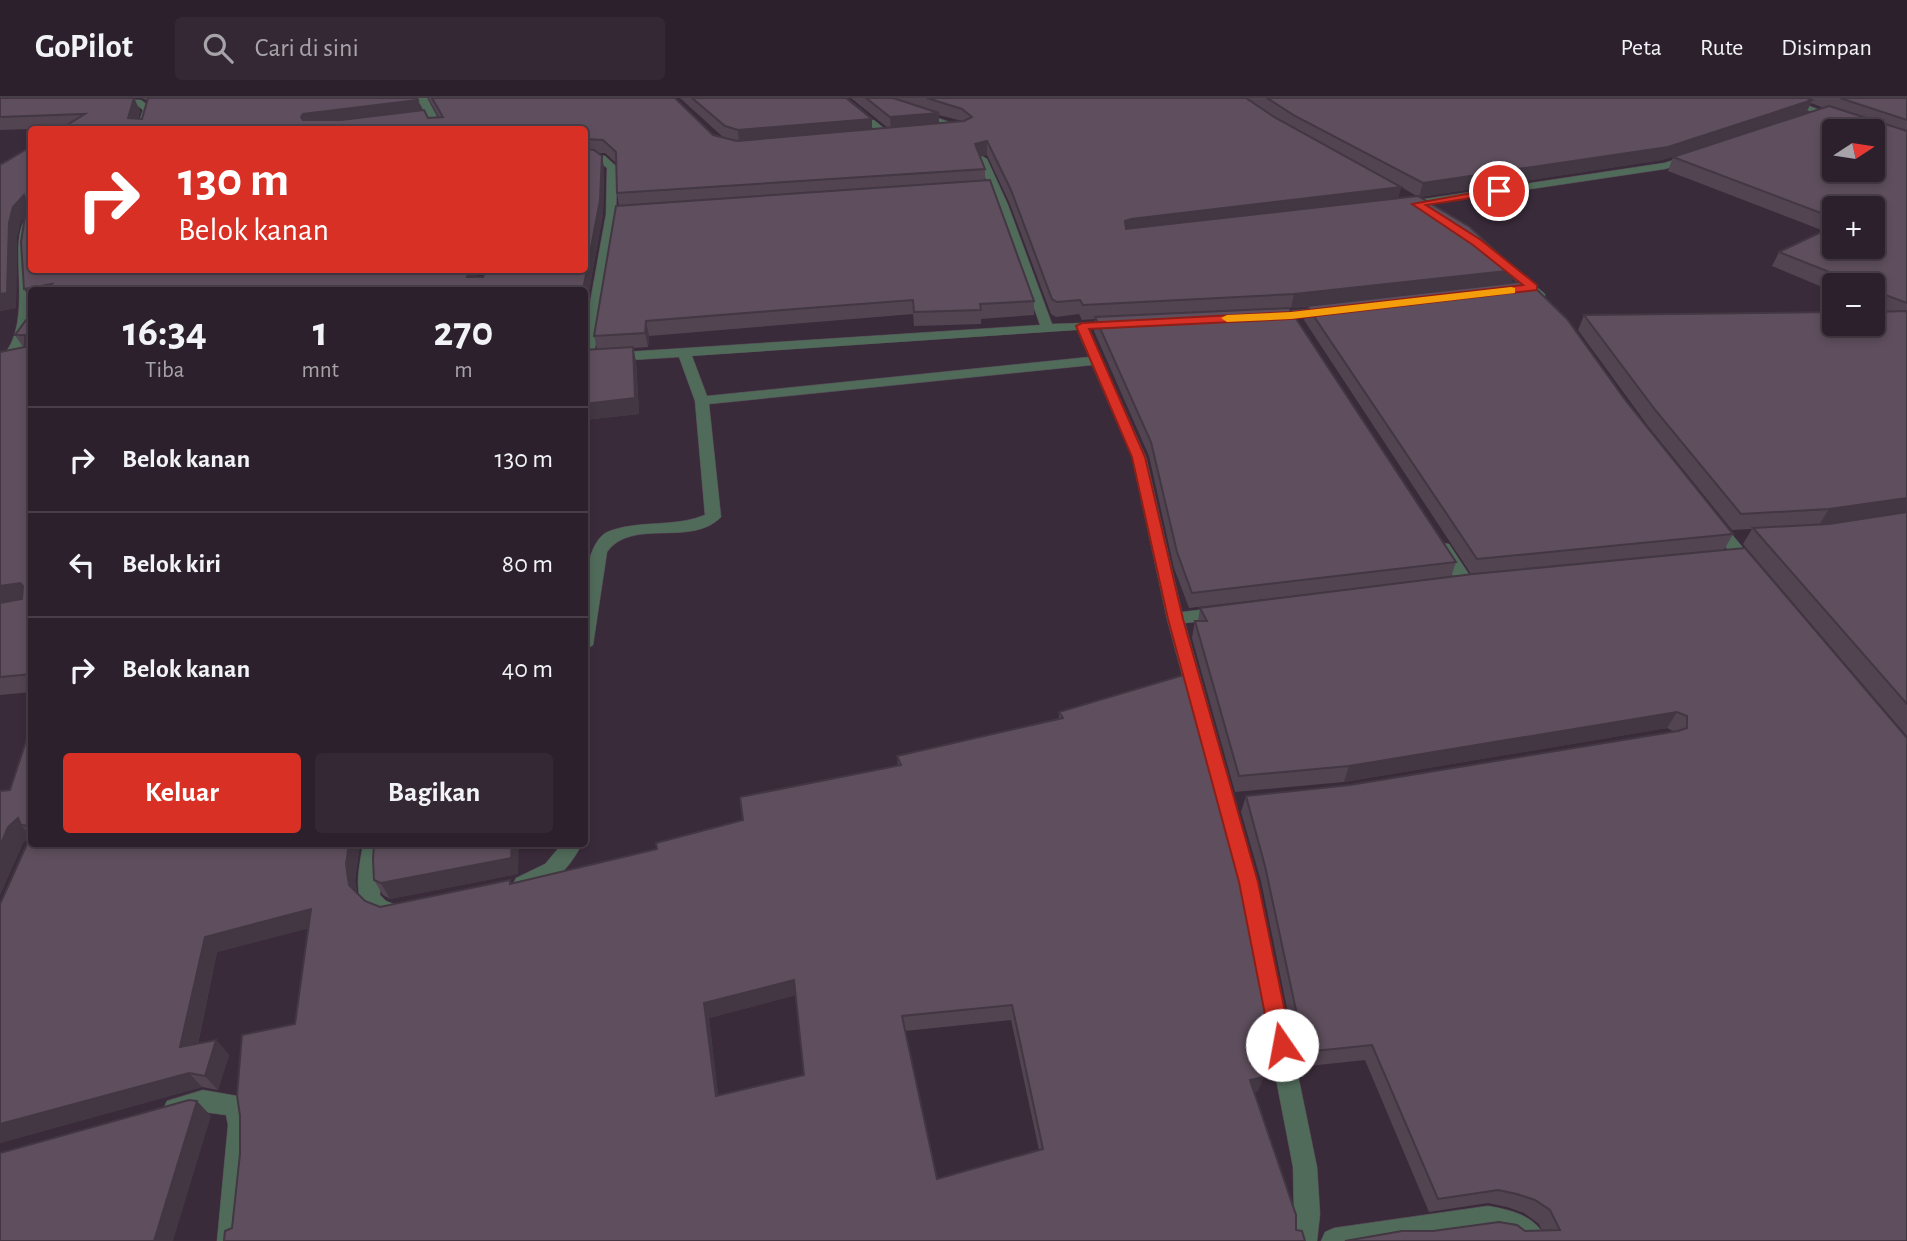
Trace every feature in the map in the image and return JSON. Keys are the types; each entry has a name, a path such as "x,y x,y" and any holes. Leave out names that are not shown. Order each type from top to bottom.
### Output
{"street":[{"path":"80,98 134,101 147,107 159,104"},
{"path":"422,98 437,126"},
{"path":"841,98 888,136"},
{"path":"1779,98 1835,117"},
{"path":"143,126 149,114 147,107"},
{"path":"905,110 964,129 939,132"},
{"path":"1810,118 1823,113"},
{"path":"419,118 433,117"},
{"path":"874,137 901,135"},
{"path":"1389,207 1665,166 1705,153"},
{"path":"588,157 601,158 612,167 611,214 588,347"},
{"path":"982,159 996,188 1047,327"},
{"path":"983,189 996,188"},
{"path":"1393,191 1437,217"},
{"path":"611,214 625,213"},
{"path":"13,358 25,327 15,252 23,224 28,219"},
{"path":"1486,250 1533,288 1551,308"},
{"path":"1506,291 1533,288"},
{"path":"1264,317 1295,321 1345,310"},
{"path":"588,359 1087,326 1098,360 1139,457 1175,619 1235,802 1248,882 1305,1167 1307,1214 1304,1241"},
{"path":"588,620 599,552 609,538 630,531 691,526 713,517 702,401 684,351"},
{"path":"0,366 13,358 28,356"},
{"path":"702,401 1098,360"},
{"path":"1703,508 1727,538 1734,557 1758,577"},
{"path":"1436,537 1466,583"},
{"path":"1727,538 1753,537"},
{"path":"1175,619 1245,610"},
{"path":"373,847 369,896 372,905 379,910 403,908"},
{"path":"497,889 537,881 568,855 571,847"},
{"path":"152,1115 203,1101 234,1105 240,1125 230,1241"},
{"path":"1334,1241 1488,1219 1513,1223 1534,1241"}],"building":[{"path":"0,98 134,98 128,118 142,119 148,98 418,100 303,114 301,117 303,120 341,120 424,110 428,118 443,117 432,98 675,98 713,135 737,141 964,121 972,117 962,109 927,98 1246,98 1274,117 1401,187 1131,219 1125,221 1126,229 1418,196 1470,227 1516,270 1294,294 1083,305 1080,300 1057,302 1052,299 1011,190 987,141 975,144 985,169 617,193 616,152 603,140 588,139 588,126 66,126 85,114 0,117"},
{"path":"692,98 846,98 872,119 738,130 725,126"},
{"path":"866,98 893,98 939,113 890,117"},
{"path":"1267,98 1812,100 1668,147 1423,183 1295,116"},
{"path":"1840,98 1907,98 1907,120"},
{"path":"1829,106 1870,119 1822,119 1822,182 1885,182 1885,124 1907,131 1907,303 1885,295 1885,273 1832,273 1779,252 1822,232 1822,259 1885,259 1885,196 1822,196 1822,213 1673,157"},
{"path":"28,148 28,273 469,273 467,277 483,277 485,273 586,273 584,287 50,287 52,284 24,289 21,242 27,204 24,195 13,207 9,223 7,293 0,294 0,165"},
{"path":"588,149 602,156 600,200 588,264"},
{"path":"990,180 1034,301 980,304 981,310 914,312 913,300 808,308 646,321 645,333 594,336 616,206"},
{"path":"1528,281 1567,319 1626,401 1733,534 1477,559 1307,306"},
{"path":"1289,308 1456,562 1192,593 1177,552 1151,442 1095,317"},
{"path":"1907,311 1907,498 1829,509 1741,514 1656,411 1584,315 1822,312 1822,336 1885,336 1885,312"},
{"path":"28,317 28,674 0,677 0,603 22,599 23,586 20,583 0,586 0,352 25,347 25,335 15,335"},
{"path":"633,347 635,398 588,404 588,350"},
{"path":"1907,512 1907,704 1753,528 1829,524"},
{"path":"1745,548 1907,738 1907,1241 1345,1241 1402,1231 1433,1231 1499,1222 1517,1225 1525,1231 1560,1230 1550,1210 1535,1200 1517,1194 1498,1190 1438,1199 1372,1045 1305,1052 1265,866 1246,796 1350,785 1678,731 1687,728 1687,716 1677,712 1349,766 1239,776 1195,621 1207,621 1200,608 1473,574"},
{"path":"1187,674 1240,867 1277,1055 1255,1057 1264,1077 1250,1080 1296,1215 1296,1230 1302,1231 1305,1241 224,1241 225,1231 232,1228 240,1154 237,1095 242,1035 295,1024 311,909 205,937 180,1047 216,1040 205,1076 189,1073 0,1124 0,904 28,842 28,847 349,847 346,864 349,885 365,901 380,907 510,880 510,884 657,849 656,843 743,820 740,797 901,765 897,756 1063,718 1059,712","holes":["794,980 804,1075 716,1096 704,1003","1012,1005 1043,1149 937,1179 902,1016"]},
{"path":"28,735 28,826 21,825 18,818 8,827 0,846 0,791 10,790"},
{"path":"374,847 512,847 511,858 381,883 374,880"},
{"path":"189,1100 197,1101 154,1241 0,1241 0,1153"}],"slow traffic":[{"path":"1227,318 1291,315 1511,290"}],"route":[{"path":"1282,1045 1248,882 1175,619 1139,457 1082,326 1291,315 1533,288 1477,242 1416,204 1499,191"}]}
